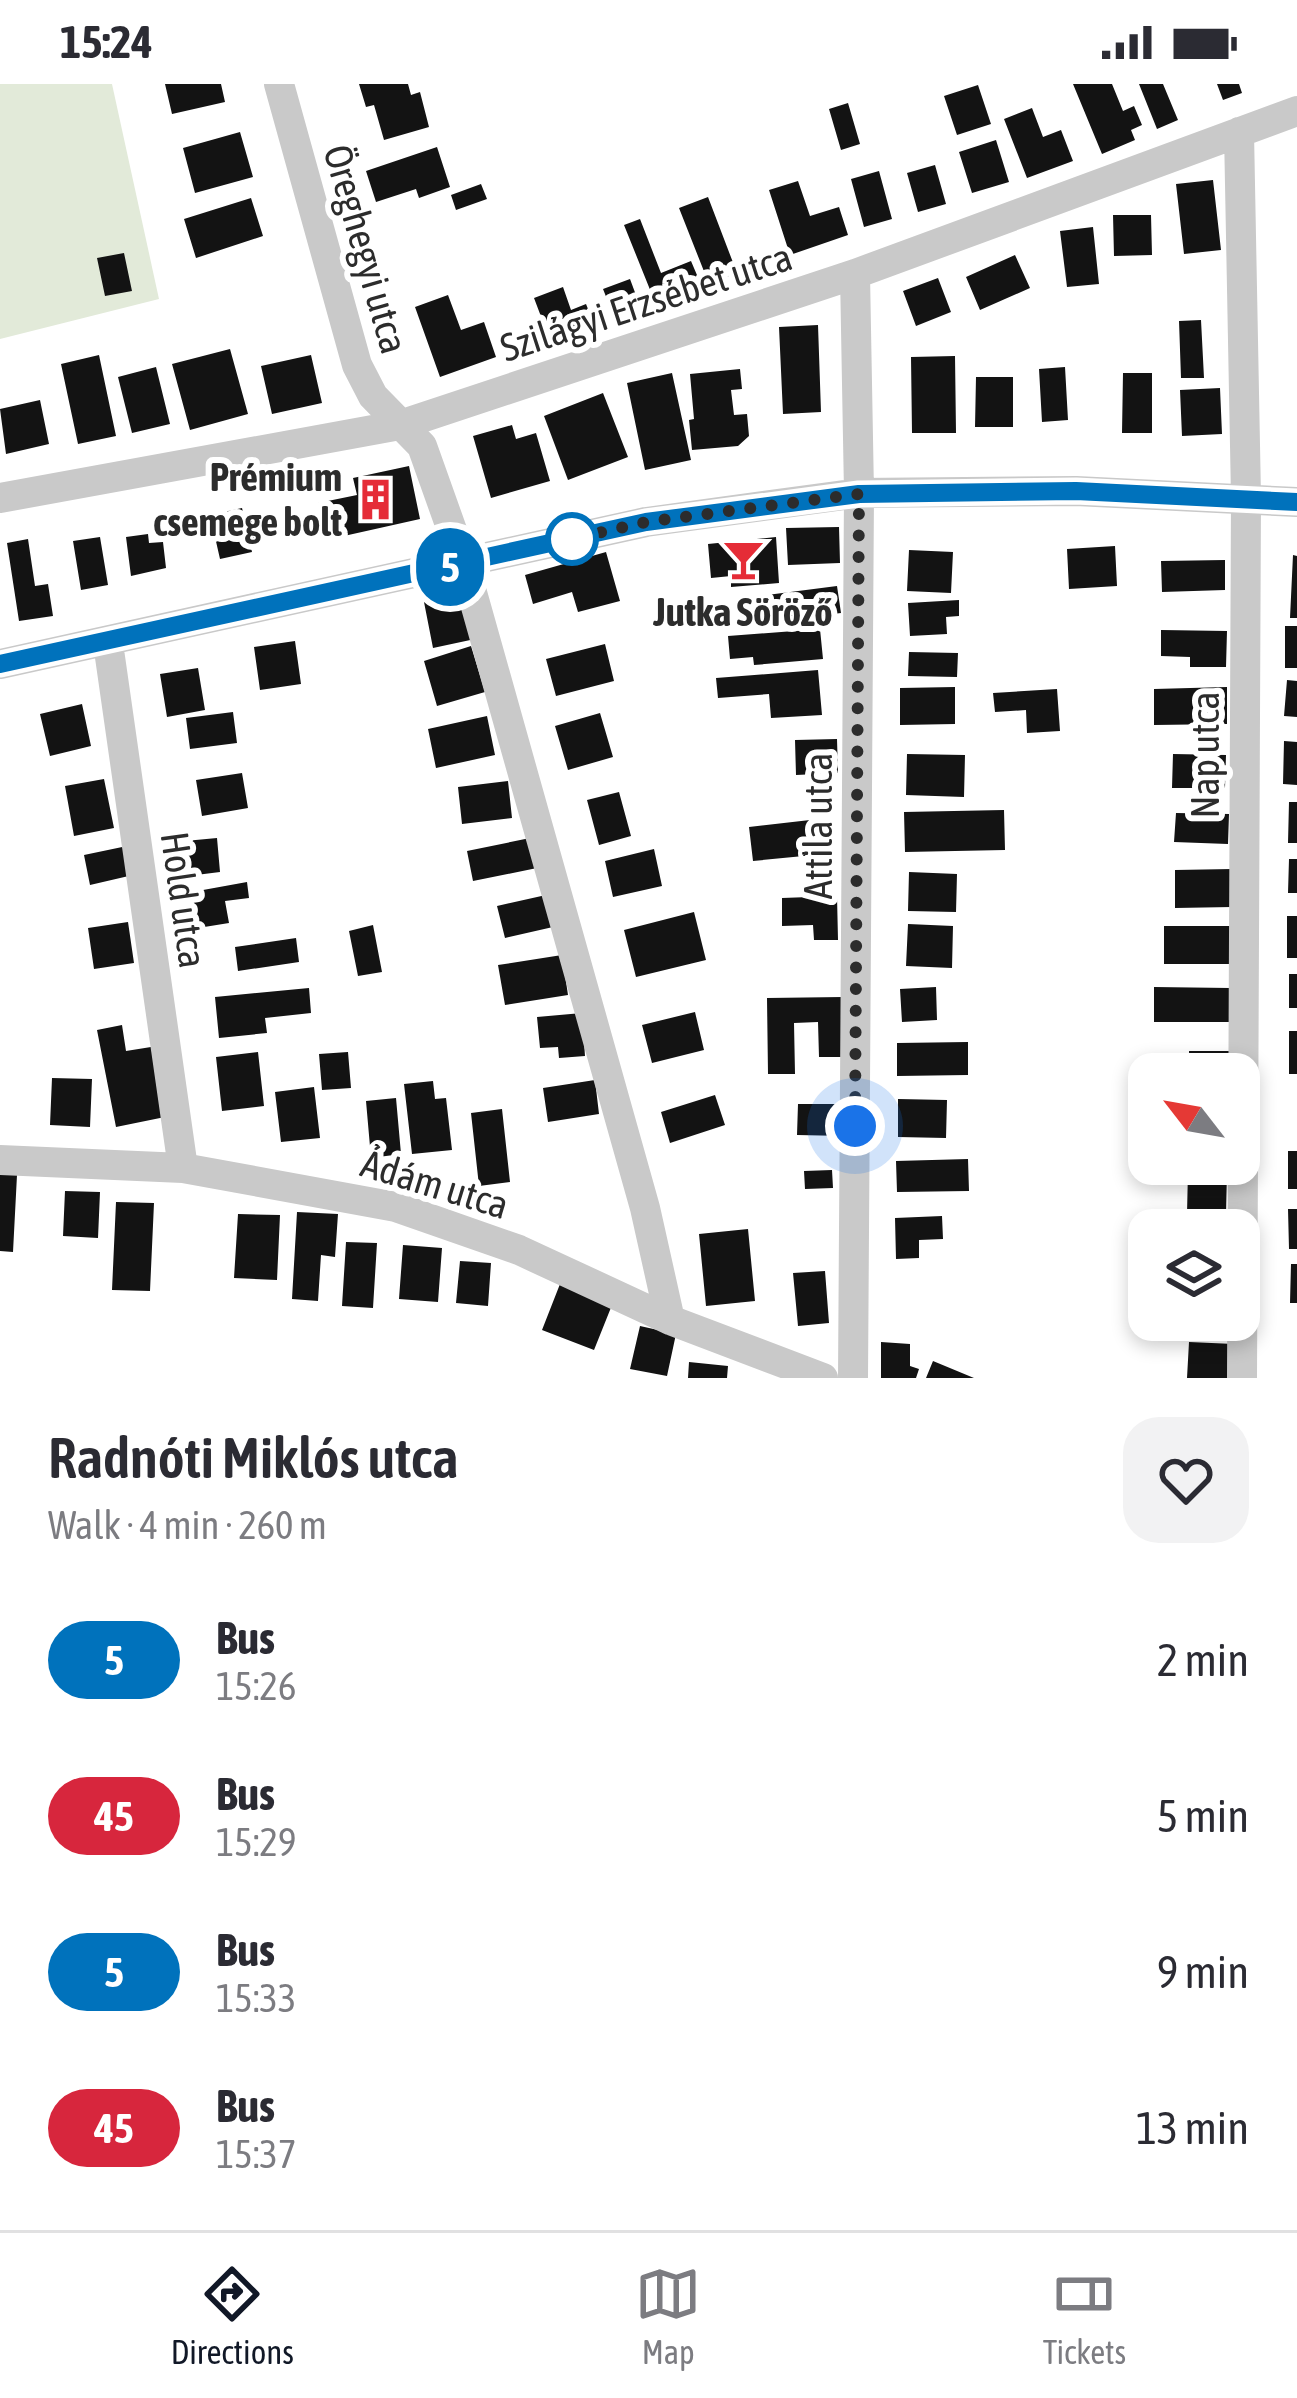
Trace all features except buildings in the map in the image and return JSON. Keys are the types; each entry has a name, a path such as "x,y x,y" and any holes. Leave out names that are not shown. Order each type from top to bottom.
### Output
{"street":[{"name":"Öreghegyi utca","path":"279,84 357,364 373,396 422,446 464,564 645,1208 670,1320"},
{"name":"Szilágyi Erzsébet utca","path":"0,498 400,424 855,274 1297,112"},
{"name":"Nap utca","path":"1239,132 1246,497 1242,1378"},
{"name":"Attila utca","path":"853,1378 859,494 855,274"},
{"path":"0,664 646,522 859,494 1076,491 1297,502"},
{"name":"Hold utca","path":"108,643 183,1168"},
{"name":"Ádám utca","path":"0,1160 183,1168 357,1198 446,1222 670,1320 823,1378"}],"green space":[{"path":"0,84 112,84 159,299 0,339"}],"bus line":[{"name":"5","path":"0,664 646,522 751,506 859,494 1076,491 1297,502"}],"place":[{"name":"Prémium csemege bolt","path":"376,499"},
{"name":"Jutka Söröző","path":"743,560"}],"route":[{"path":"572,539 555,543 646,522 859,494 855,1126"}]}
